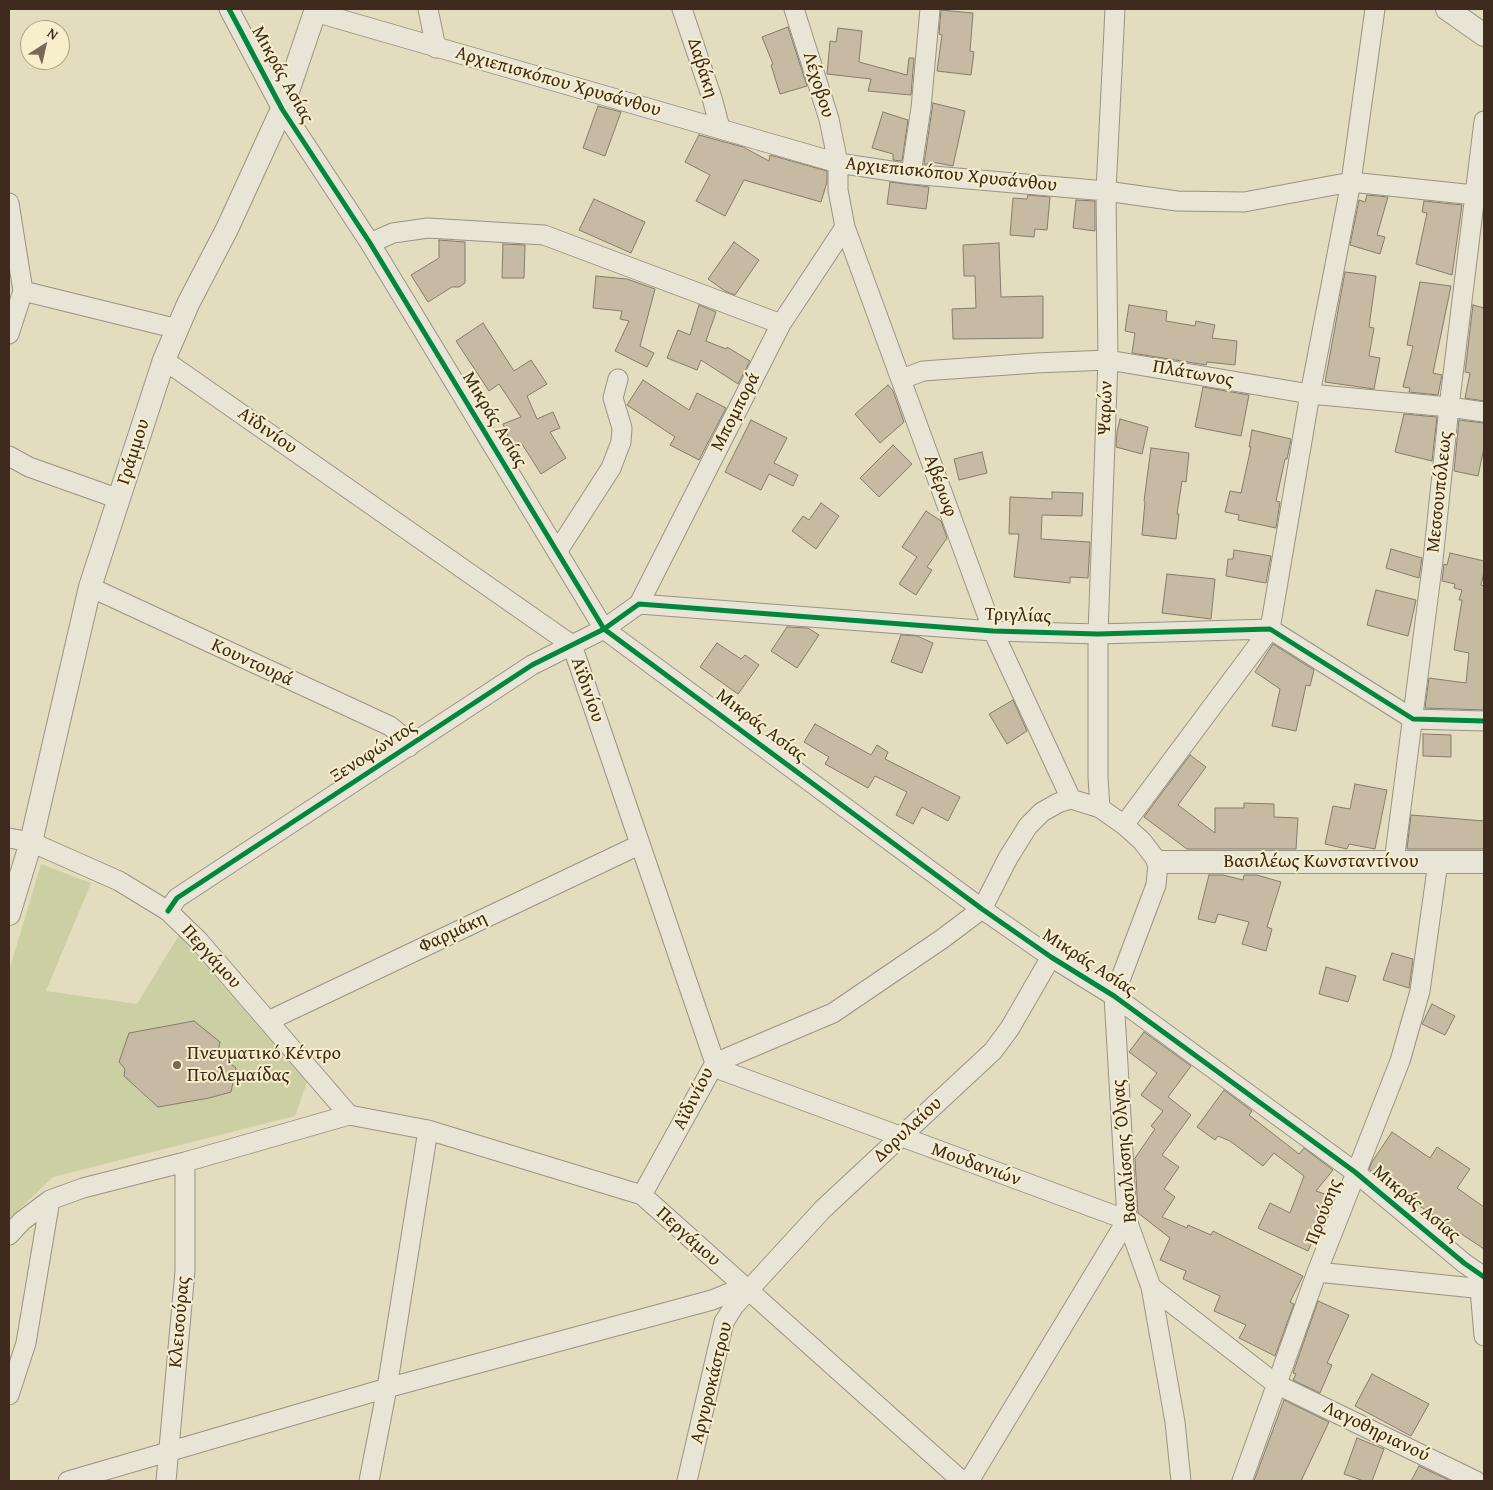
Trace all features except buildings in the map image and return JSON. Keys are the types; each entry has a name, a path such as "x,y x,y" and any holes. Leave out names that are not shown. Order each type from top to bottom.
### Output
{"street":[{"name":"Μικράς Ασίας","path":"229,9 282,109 370,244 604,629 982,909 1051,957 1114,996 1356,1172 1464,1263 1483,1285"},
{"path":"428,9 436,48"},
{"name":"Δαβάκη","path":"682,9 712,98 720,128"},
{"name":"Λέχοβου","path":"794,9 829,119 838,163"},
{"path":"911,174 921,108 930,9"},
{"name":"Ψαρών","path":"1100,808 1098,777 1098,634 1108,360 1106,191 1115,9"},
{"path":"1124,825 1270,629 1310,394 1350,182 1375,9"},
{"path":"1447,9 1484,35"},
{"name":"Γράμμου","path":"9,914 30,842 90,587 164,360 188,304 227,229 282,109 316,10"},
{"name":"Αρχιεπισκόπου Χρυσάνθου","path":"316,10 436,48 838,163 911,174 1106,191 1177,201 1244,202 1350,182 1480,196"},
{"name":"Μεσσουπόλεως","path":"1394,862 1413,719 1449,407 1480,196 1484,121"},
{"name":"Αβέρωφ","path":"838,163 838,190 845,227 993,631 1071,799"},
{"path":"9,203 16,293 9,334"},
{"name":"Μπομπορά","path":"639,604 781,324 845,227"},
{"path":"370,244 393,233 428,228 544,235 781,324"},
{"path":"16,293 178,329"},
{"name":"Αϊδινίου","path":"164,360 572,645 714,1065 642,1195"},
{"name":"Πλάτωνος","path":"902,380 923,371 1108,360 1310,394 1484,412"},
{"path":"557,552 610,468 621,442 622,428 613,398 618,379"},
{"path":"9,456 29,467 119,499"},
{"name":"Κουντουρά","path":"90,587 390,726 402,736 409,746"},
{"path":"604,629 639,604"},
{"name":"Τριγλίας","path":"639,604 993,631 1098,634 1270,629"},
{"name":"Ξενοφώντος","path":"168,911 176,898 532,665 604,629"},
{"path":"1270,629 1413,719 1484,721"},
{"path":"714,1065 833,1013 942,939 982,909 1008,858 1028,826 1042,812 1058,803 1071,799 1100,808 1124,825 1142,841 1158,862 1156,885 1114,996"},
{"name":"Περγάμου","path":"9,838 30,842 119,881 168,911 198,940 349,1115"},
{"name":"Φαρμάκη","path":"268,1021 639,845"},
{"name":"Βασιλέως Κωνσταντίνου","path":"1158,862 1484,862"},
{"name":"Προύσης","path":"1242,1481 1317,1272 1400,1061 1420,991 1438,862"},
{"name":"Δορυλαίου","path":"746,1289 823,1210 993,1051 1010,1028 1051,957"},
{"name":"Βασιλίσσης Όλγας","path":"1114,996 1127,1220 1151,1287 1176,1422 1182,1481"},
{"name":"Μουδανιών","path":"714,1065 901,1137 1127,1220"},
{"name":"Περγάμου","path":"9,1235 22,1221 50,1200 83,1188 185,1162 349,1115 428,1130 642,1195 962,1481"},
{"path":"369,1481 387,1388 428,1130"},
{"name":"Κλεισούρας","path":"166,1481 185,1271 185,1162"},
{"path":"9,1395 26,1342 50,1200"},
{"path":"969,1481 1127,1220"},
{"path":"1317,1272 1483,1285 1484,1336"},
{"path":"1151,1287 1276,1384"},
{"path":"68,1481 387,1388 712,1300 746,1289"},
{"name":"Αργυροκάστρου","path":"687,1481 724,1322 746,1289"},
{"name":"Λαγοθηριανού","path":"1276,1384 1476,1481"}],"green space":[{"path":"41,864 91,883 46,991 137,1004 179,935 307,1082 295,1116 53,1177 9,1219 9,971"}],"cycle path":[{"path":"229,9 282,109 370,243 604,629 982,909 1051,957 1114,996 1355,1172 1464,1263 1484,1277"},
{"path":"168,911 177,898 532,665 604,629 639,604 993,631 1098,634 1270,629 1413,719 1484,721"}],"place":[{"name":"Πνευματικό Κέντρο Πτολεμαίδας","path":"177,1065"}]}
